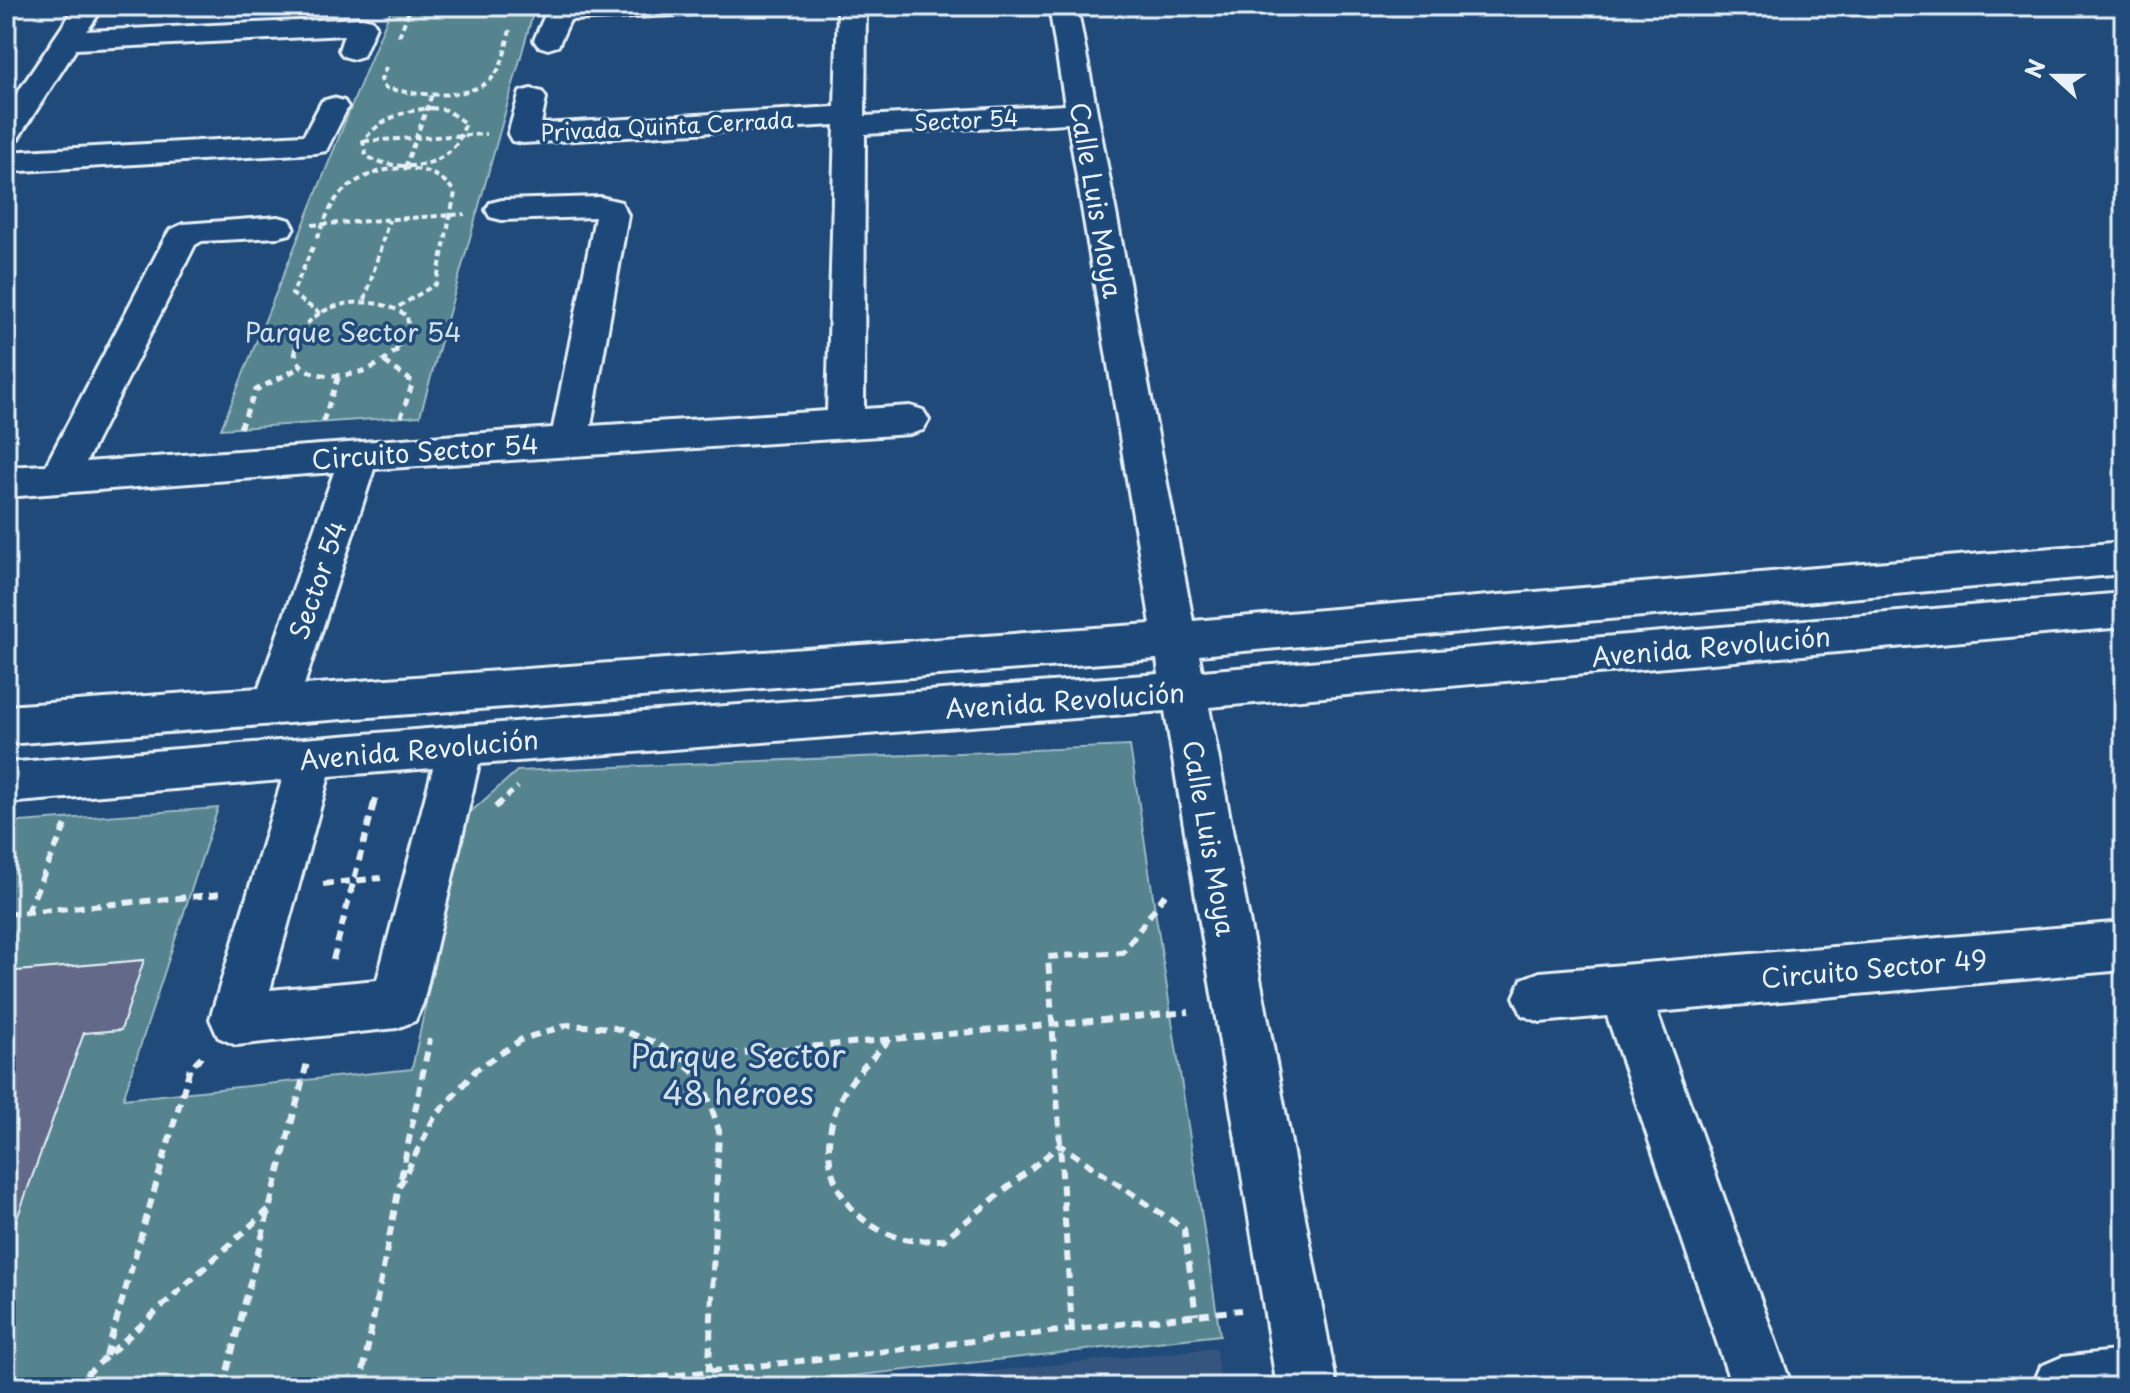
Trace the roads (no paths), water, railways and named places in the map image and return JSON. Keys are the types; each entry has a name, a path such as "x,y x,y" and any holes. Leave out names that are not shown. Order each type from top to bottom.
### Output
{"street":[{"path":"6,133 90,6"},
{"path":"548,40 559,12 697,6"},
{"path":"845,423 852,6"},
{"name":"Calle Luis Moya","path":"1063,6 1307,1387"},
{"path":"66,41 362,26 353,50"},
{"name":"Privada Quinta Cerrada","path":"531,98 523,134 849,120"},
{"path":"6,162 315,144 333,107"},
{"name":"Sector 54","path":"849,120 1082,113"},
{"path":"502,210 600,207 609,209 612,215 569,441"},
{"path":"58,478 182,238 195,231 278,227"},
{"name":"Circuito Sector 54","path":"6,482 374,454 910,420"},
{"name":"Sector 54","path":"275,705 374,454"},
{"name":"Avenida Revolución","path":"6,725 1174,640 2124,558"},
{"name":"Avenida Revolución","path":"6,783 461,745 1185,691 2124,610"},
{"path":"312,757 236,1019 397,1003 461,745"},
{"name":"Circuito Sector 49","path":"1540,997 2124,946"},
{"path":"1624,990 1762,1387"},
{"path":"2062,1387 2124,1380"}],"park label":[{"name":"Parque Sector 54","path":"353,331"},
{"name":"Parque Sector 48 héroes","path":"738,1074"}]}
